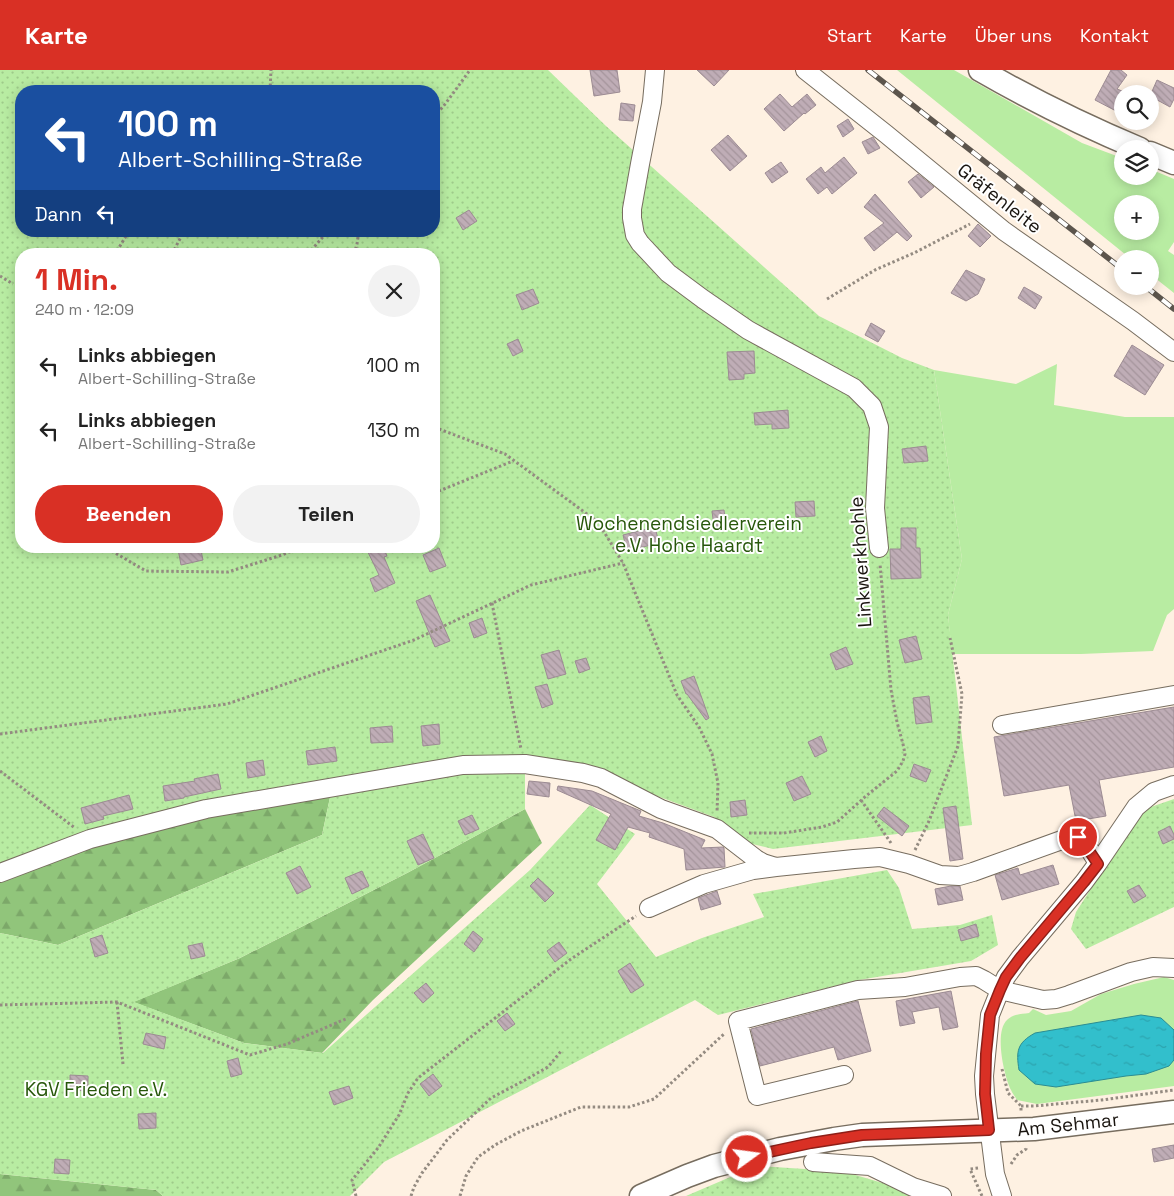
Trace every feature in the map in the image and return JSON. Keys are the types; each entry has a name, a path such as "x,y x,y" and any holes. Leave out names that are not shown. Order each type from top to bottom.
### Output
{"main road":[{"path":"980,70 1024,95 1118,140"},
{"path":"1159,157 1174,163"},
{"name":"Am Sehmar","path":"641,1196 678,1179 714,1166 811,1143 862,1135 1024,1130 1174,1112"}],"street":[{"name":"Linkwerkhohle","path":"655,70 652,102 632,209 635,235 668,273 703,299 748,330 854,388 872,406 879,427 875,508 879,548"},
{"name":"Gräfenleite","path":"805,70 1004,231 1174,352"},
{"path":"1002,724 1174,695"},
{"path":"0,873 90,839 206,809 463,766 525,764 583,773 600,778 661,809 720,831 756,859 776,867"},
{"path":"1002,1196 995,1174 985,1094 986,1054 990,1015 1000,990 1006,977 1020,958 1098,864 1136,807 1154,792 1174,785"},
{"path":"649,908 704,884 753,870 854,858 880,857 906,863 940,875 959,876 1073,836 1082,840 1098,864"},
{"path":"844,1075 757,1096 738,1021 858,990 905,987 960,977 976,976 1000,990 1043,1000 1069,995 1131,972 1154,967 1174,968"},
{"path":"813,1162 870,1166 913,1187 942,1196"}],"path":[{"path":"270,85 271,70"},
{"path":"440,110 470,70"},
{"path":"828,299 874,270 914,253 986,215"},
{"path":"119,248 125,237"},
{"path":"313,248 323,237"},
{"path":"0,276 13,284"},
{"path":"440,429 505,454 598,522 623,563 677,695 698,727 712,754 718,783 720,831"},
{"path":"440,490 514,461"},
{"name":"Linkwerkhohle","path":"720,831 784,833 822,827 837,822 897,771 903,761 905,754 904,744 897,722 892,690 879,548"},
{"path":"115,553 146,571 228,572 287,553"},
{"path":"0,734 228,704 414,640 531,585 623,563"},
{"path":"492,603 508,690 525,764"},
{"path":"861,800 906,863 929,820 958,746 962,694 950,638"},
{"path":"0,771 90,839"},
{"path":"356,1196 352,1180 378,1148 398,1115 408,1092 418,1078 571,959 649,908"},
{"path":"0,1005 117,1002 250,1055 287,1044 348,1018"},
{"path":"117,1002 123,1064"},
{"path":"460,1196 466,1176 478,1157 495,1145 521,1131 581,1107 629,1106 654,1099 738,1021"},
{"path":"411,1196 422,1173 447,1140 478,1110 491,1098 548,1067 562,1050"},
{"path":"1002,1068 1008,1093 1021,1106 1026,1149 1017,1155 1011,1163 1012,1173"},
{"path":"1021,1106 1102,1100 1174,1090"}],"green space":[{"name":"Wochenendsiedlerverein e.V. Hohe Haardt","path":"0,70 548,70 606,126 819,316 902,358 934,370 962,559 948,615 972,825 773,849 748,843 714,817 638,789 525,764 525,809 409,872 240,958 134,1002 244,1043 323,1053 530,870 590,805 635,834 597,884 656,957 702,938 764,917 753,894 887,870 899,888 912,929 960,925 992,915 998,945 971,961 859,980 718,1015 695,1000 384,1162 350,1196 163,1196 156,1190 0,1174 0,933 58,945 322,835 332,788 206,809 0,873"},
{"path":"897,70 954,70 1082,143 1114,155 1114,185 1159,185 1159,173 1174,179 1174,242 1168,251 1174,255 1174,293 1159,281 1159,250 1120,250"},
{"path":"1057,364 1054,405 1125,417 1174,417 1174,609 1167,615 1153,651 1081,654 952,654 948,615 962,559 934,370 1016,384"},
{"path":"332,788 322,835 58,945 0,933 0,873 90,839"},
{"path":"1174,799 1174,907 1086,949 1071,929 1076,912 1145,809"},
{"path":"525,809 542,843 373,1000 322,1053 244,1043 133,1002 240,958 409,872"},
{"path":"1164,977 1174,980 1174,1086 1037,1104 1017,1100 1011,1091 1003,1065 1001,1034 1003,1026 1009,1018 1029,1013 1033,1009 1046,1015 1071,1011 1101,994"},
{"path":"756,1166 852,1174 927,1196 686,1196"},
{"path":"0,1174 156,1190 163,1196 0,1196"}],"water":[{"path":"1141,1015 1161,1018 1174,1030 1174,1060 1169,1066 1146,1074 1056,1087 1035,1084 1019,1070 1019,1048 1024,1040 1035,1033"}],"building":[{"path":"590,70 617,70 620,92 594,96"},
{"path":"697,70 729,70 714,86"},
{"path":"1111,70 1121,70 1127,75 1120,85 1114,85 1114,110 1095,100"},
{"path":"1157,80 1174,88 1174,99 1170,107 1159,101 1159,85 1155,85"},
{"path":"780,94 792,107 807,94 816,105 784,131 764,109"},
{"path":"621,103 635,105 633,121 619,120"},
{"path":"848,119 854,129 843,137 837,126"},
{"path":"728,135 747,156 730,171 711,150"},
{"path":"873,137 880,148 868,154 862,142"},
{"path":"844,157 857,173 832,194 827,187 818,194 806,179 821,167 825,173"},
{"path":"781,162 788,172 772,183 765,173"},
{"path":"918,174 934,187 921,198 908,182"},
{"path":"875,194 912,236 907,241 897,232 874,251 864,238 884,223 864,207"},
{"path":"469,210 477,221 463,230 456,218"},
{"path":"978,224 991,236 980,247 968,236"},
{"path":"966,270 985,279 978,294 966,301 951,293"},
{"path":"1024,287 1042,297 1035,309 1018,298"},
{"path":"533,289 539,303 522,310 516,295"},
{"path":"871,323 885,331 878,342 865,335"},
{"path":"518,339 523,351 513,356 507,344"},
{"path":"1132,345 1164,365 1145,395 1114,376"},
{"path":"754,351 755,373 744,374 744,379 729,380 727,352"},
{"path":"788,410 789,428 772,429 772,424 755,425 754,413"},
{"path":"926,446 928,461 904,463 902,449"},
{"path":"814,501 815,516 796,517 795,502"},
{"path":"724,510 726,526 714,527 712,511"},
{"path":"655,527 659,543 627,551 623,535"},
{"path":"901,528 916,528 916,548 920,548 921,578 891,579 890,549 901,549"},
{"path":"440,551 446,566 430,572 423,555 440,553"},
{"path":"179,553 202,553 203,560 181,565"},
{"path":"368,553 386,553 387,556 384,557 395,583 375,592 370,579 379,575"},
{"path":"430,595 450,641 435,647 416,601"},
{"path":"482,618 487,633 474,638 469,623"},
{"path":"916,636 922,659 905,663 899,640"},
{"path":"846,647 853,664 836,670 830,654"},
{"path":"559,650 566,674 548,679 541,655"},
{"path":"586,658 590,669 579,673 575,661"},
{"path":"694,676 709,718 706,720 686,694 681,681"},
{"path":"547,684 553,704 542,708 535,687"},
{"path":"929,696 932,722 916,724 913,698"},
{"path":"1174,707 1174,767 1099,780 1106,816 1076,821 1069,785 1004,796 994,737"},
{"path":"439,724 440,744 423,746 421,726"},
{"path":"392,726 393,742 371,743 370,728"},
{"path":"821,736 827,751 815,757 808,742"},
{"path":"335,747 337,761 308,765 306,751"},
{"path":"263,760 265,775 248,778 246,763"},
{"path":"914,764 931,770 926,782 910,776"},
{"path":"218,774 221,789 165,801 163,786 195,781 194,779"},
{"path":"802,776 811,794 794,801 786,783"},
{"path":"529,781 550,783 549,797 527,794"},
{"path":"558,786 592,791 641,811 639,816 663,823 705,840 701,848 723,847 725,867 686,870 684,849 649,837 650,833 628,827 615,850 596,840 611,814 557,790"},
{"path":"129,795 133,809 103,816 104,819 85,824 81,808"},
{"path":"745,800 747,815 731,817 730,802"},
{"path":"956,806 963,859 950,861 943,808"},
{"path":"884,807 909,826 902,836 877,816"},
{"path":"472,815 479,829 465,835 458,821"},
{"path":"1170,826 1174,839 1163,844 1158,832"},
{"path":"423,834 434,858 418,865 407,841"},
{"path":"1053,865 1059,884 1002,900 995,875 1018,868 1020,875"},
{"path":"300,866 311,887 297,894 286,873"},
{"path":"362,871 369,886 352,894 345,878"},
{"path":"538,878 554,893 545,902 530,886"},
{"path":"1139,885 1146,896 1134,903 1127,891"},
{"path":"960,886 963,900 938,905 935,889"},
{"path":"717,891 721,904 701,910 698,898"},
{"path":"976,924 979,936 961,941 958,930"},
{"path":"473,931 483,939 474,952 464,944"},
{"path":"102,935 108,953 95,957 90,939"},
{"path":"559,942 567,953 555,962 547,951"},
{"path":"202,943 205,956 191,959 188,946"},
{"path":"630,963 644,985 631,993 618,971"},
{"path":"426,983 434,993 423,1003 414,993"},
{"path":"951,991 958,1027 943,1030 939,1007 912,1012 915,1023 900,1026 896,1001"},
{"path":"858,1001 871,1051 838,1060 834,1047 760,1066 751,1029"},
{"path":"507,1013 515,1024 505,1031 497,1021"},
{"path":"146,1033 166,1037 164,1049 143,1044"},
{"path":"238,1058 242,1074 231,1077 227,1061"},
{"path":"433,1074 442,1086 429,1096 420,1084"},
{"path":"70,1075 88,1076 88,1091 70,1090"},
{"path":"349,1086 353,1098 334,1105 329,1092"},
{"path":"156,1113 156,1128 139,1129 138,1114"},
{"path":"1174,1145 1174,1158 1154,1162 1152,1149"},
{"path":"55,1159 70,1160 69,1174 54,1173"}],"railway":[{"path":"868,70 1114,263"},
{"path":"1156,295 1174,309"}],"route":[{"path":"747,1157 811,1143 862,1135 989,1130 984,1076 990,1015 1006,977 1098,864 1078,837"}],"park label":[{"name":"KGV Frieden e.V.","path":"96,1089"}]}
